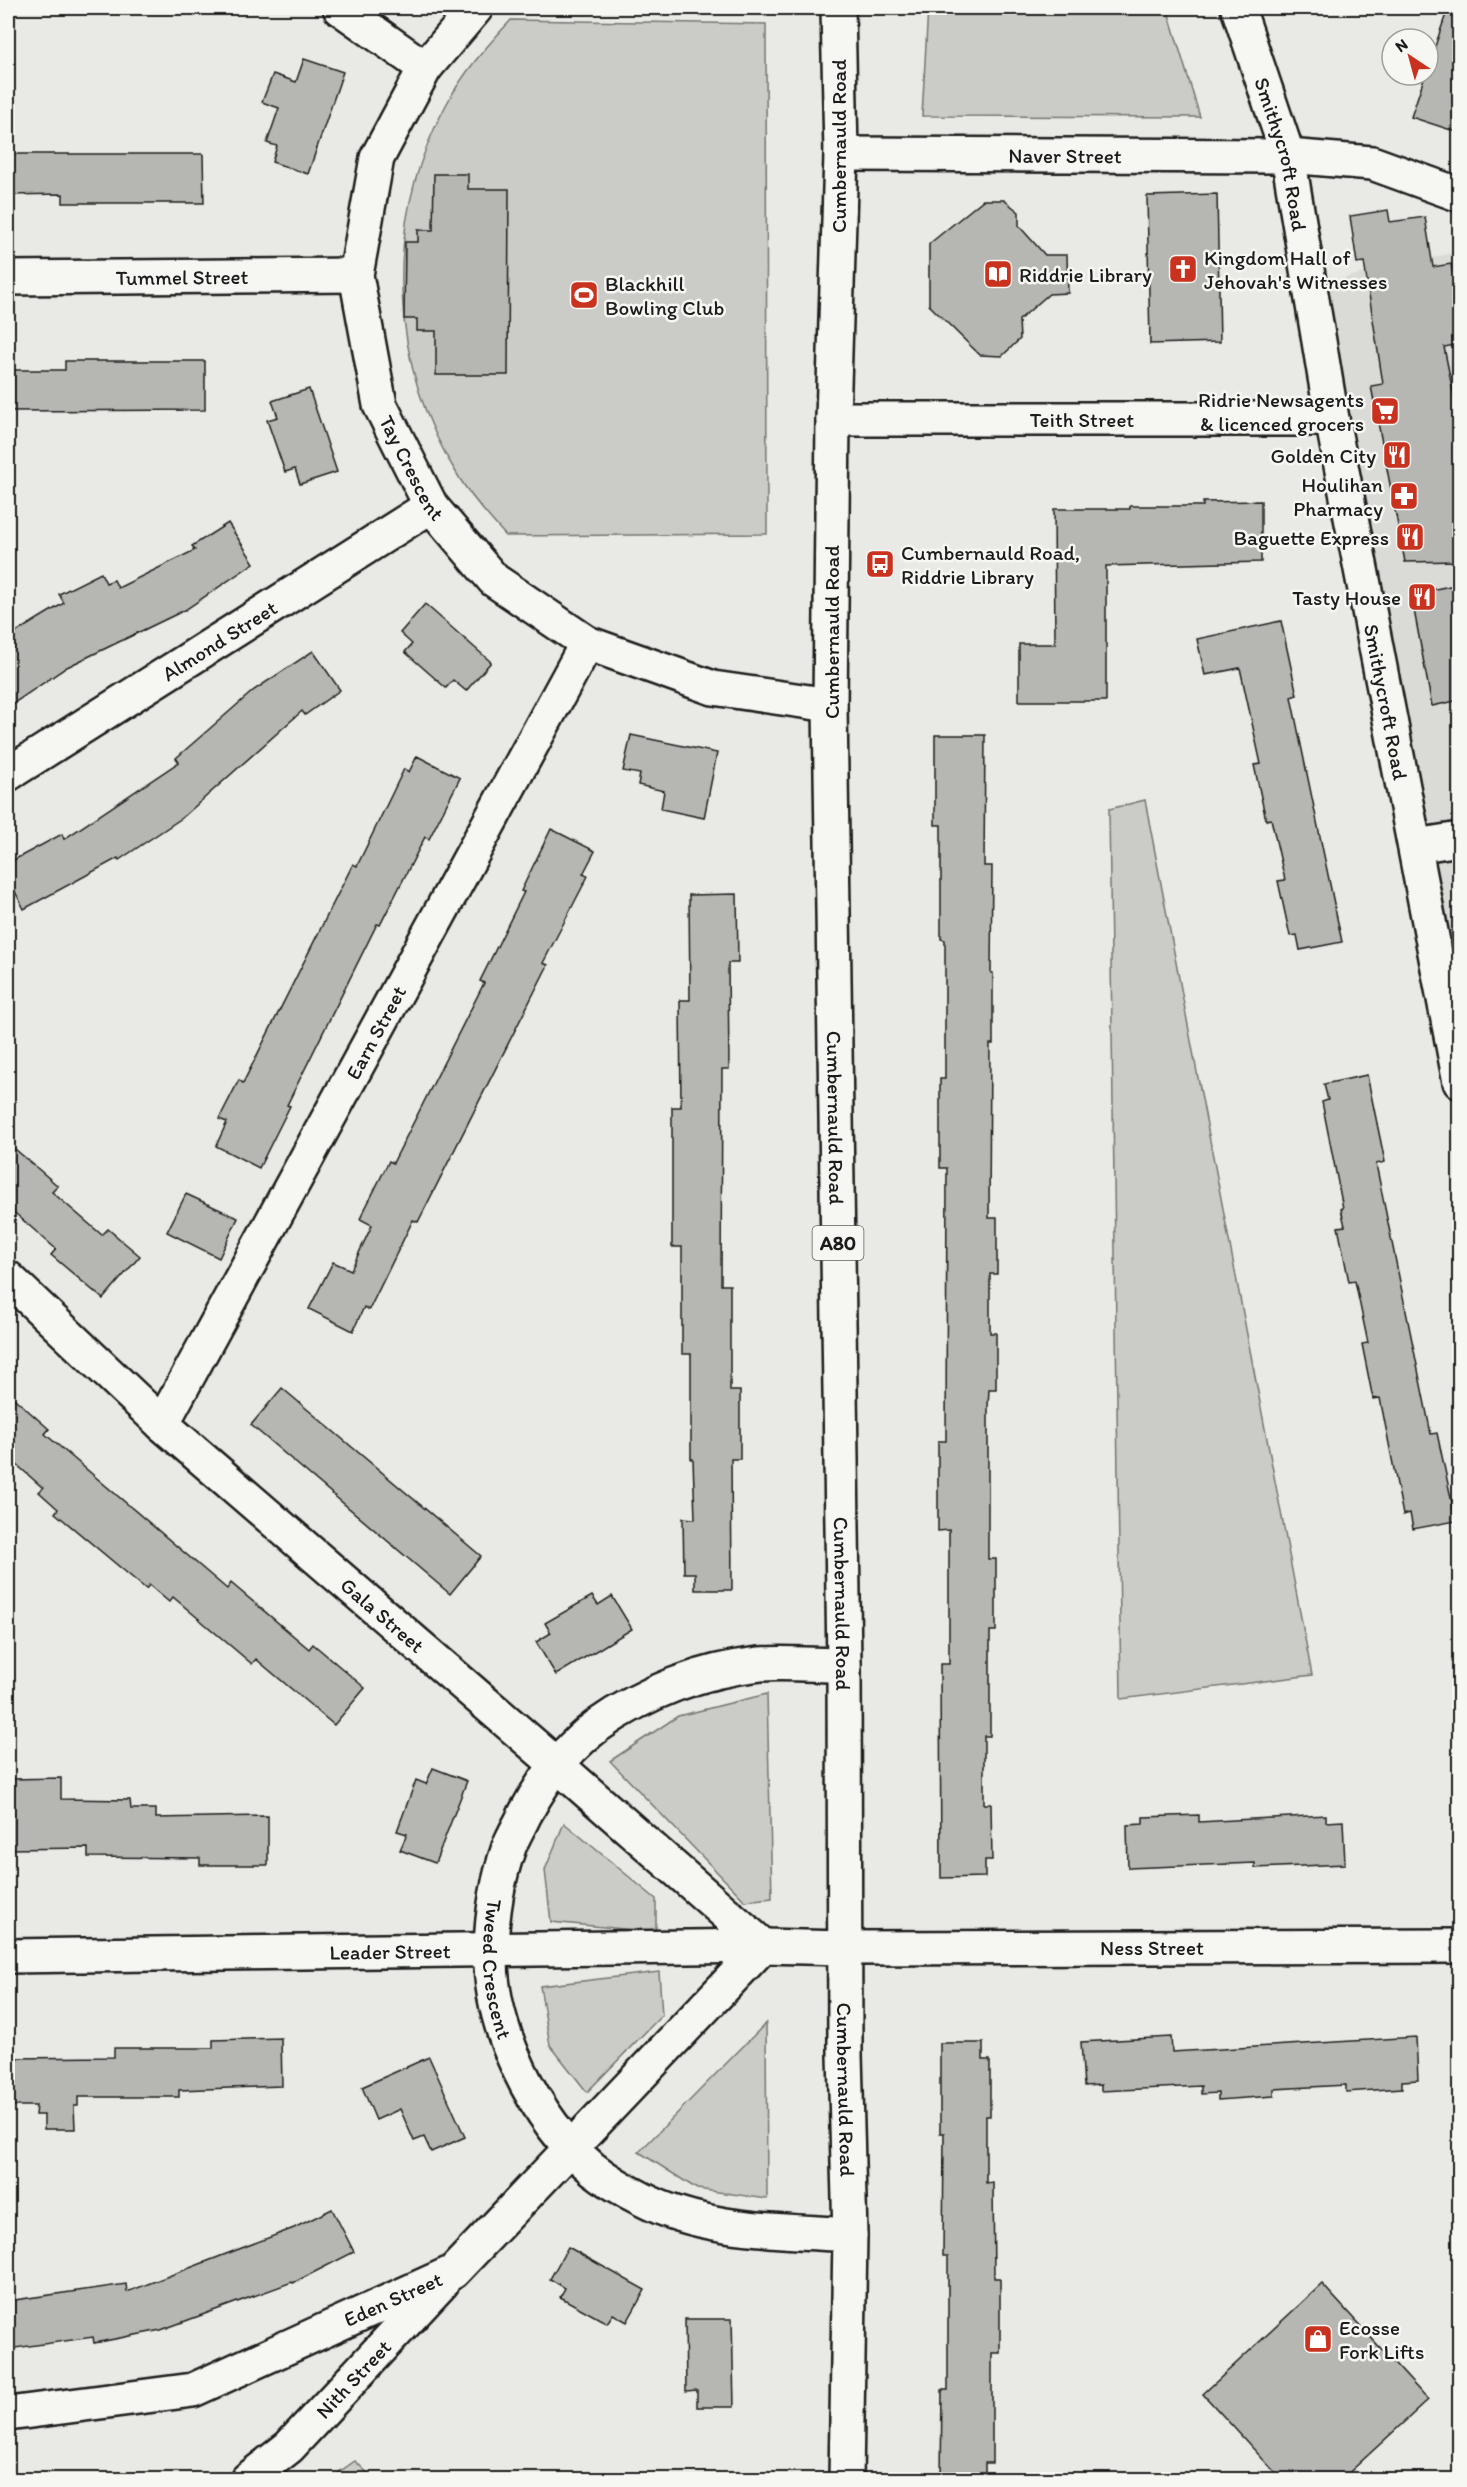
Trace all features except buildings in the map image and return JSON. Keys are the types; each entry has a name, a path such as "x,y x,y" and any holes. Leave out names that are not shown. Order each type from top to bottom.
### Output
{"street":[{"path":"340,8 425,68"},
{"name":"Tay Crescent","path":"476,8 425,68 377,159 356,275 381,405 430,506 494,580 587,643 713,688 830,705"},
{"name":"Cumbernauld Road","path":"838,8 841,154 832,419 830,705 843,1665 844,1948 850,2235 846,2480"},
{"name":"Smithycroft Road","path":"1238,8 1288,156 1332,419 1459,1075"},
{"name":"Naver Street","path":"841,154 1288,156 1372,163 1460,195"},
{"name":"Tummel Street","path":"8,278 356,275"},
{"name":"Teith Street","path":"832,419 1332,419"},
{"name":"Almond Street","path":"8,774 430,506"},
{"name":"Earn Street","path":"162,1424 587,643"},
{"path":"1415,846 1460,839"},
{"name":"Gala Street","path":"8,1278 162,1424 763,1946"},
{"name":"Tweed Crescent","path":"843,1665 760,1664 711,1673 669,1686 634,1702 595,1728 557,1765 533,1800 509,1846 498,1890 490,1950 495,2002 508,2045 542,2110 594,2170 643,2200 694,2219 750,2228 850,2235"},
{"name":"Leader Street","path":"8,1956 763,1946 844,1948"},
{"name":"Eden Street","path":"8,2414 193,2390 453,2272 763,1946"},
{"name":"Ness Street","path":"844,1948 1460,1946"},
{"name":"Nith Street","path":"247,2480 289,2446 453,2272"}],"shaded area":[{"path":"928,8 1167,8 1200,117 922,116"},
{"name":"Blackhill Bowling Club","path":"511,20 766,24 767,534 506,536 465,487 436,436 419,390 407,343 402,295 403,247 411,199 425,152 445,107 475,61"},
{"path":"1452,253 1459,285 1460,1042 1300,288"},
{"path":"1145,800 1312,1675 1121,1699 1109,809"},
{"path":"767,1694 772,1898 745,1901 610,1761 678,1716"},
{"path":"564,1823 656,1899 656,1932 551,1922 545,1870"},
{"path":"659,1972 662,2015 587,2092 550,2045 540,1986"},
{"path":"766,2023 767,2199 697,2189 639,2152"},
{"path":"355,2461 374,2479 329,2479"}],"place":[{"name":"Kingdom Hall of Jehovah's Witnesses","path":"1183,269"},
{"name":"Riddrie Library","path":"998,274"},
{"name":"Blackhill Bowling Club","path":"584,295"},
{"name":"Ridrie Newsagents & licenced grocers","path":"1385,411"},
{"name":"Golden City","path":"1397,455"},
{"name":"Houlihan Pharmacy","path":"1404,496"},
{"name":"Baguette Express","path":"1410,537"},
{"name":"Cumbernauld Road, Riddrie Library","path":"880,564"},
{"name":"Tasty House","path":"1422,597"},
{"name":"Ecosse Fork Lifts","path":"1318,2339"}]}
